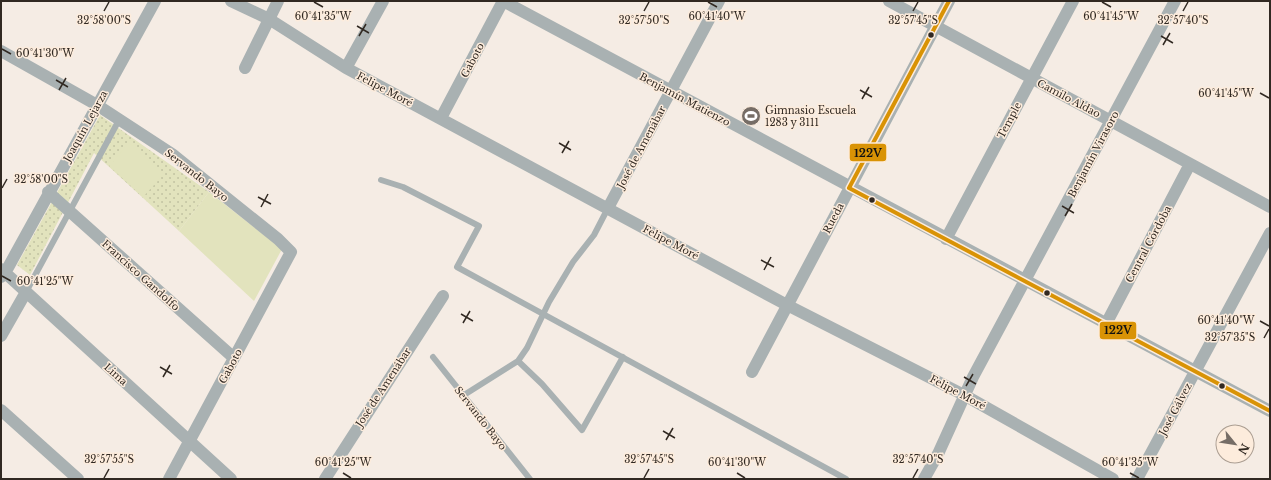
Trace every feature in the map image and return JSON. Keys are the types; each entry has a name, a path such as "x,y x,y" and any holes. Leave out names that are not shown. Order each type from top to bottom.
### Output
{"street":[{"name":"Joaquín Lejarza","path":"2,273 155,1"},
{"name":"Felipe Moré","path":"231,1 269,19 346,68 787,305 964,394 1113,479"},
{"path":"246,68 278,1"},
{"path":"346,68 383,1"},
{"name":"Benjamín Matienzo","path":"503,1 849,188 1270,411"},
{"name":"Gaboto","path":"441,118 503,1"},
{"name":"José de Amenábar","path":"608,208 719,1"},
{"name":"Camilo Aldao","path":"889,1 1270,207"},
{"name":"Rueda","path":"752,372 949,1"},
{"name":"Temple","path":"946,239 1073,1"},
{"name":"Benjamín Virasoro","path":"924,479 938,454 964,394 1175,1"},
{"name":"Servando Bayo","path":"1,51 97,105 184,164 278,239 291,252"},
{"name":"Central Córdoba","path":"1106,324 1190,164"},
{"name":"Francisco Gandolfo","path":"48,192 234,358"},
{"name":"José Gálvez","path":"1137,479 1270,233"},
{"name":"Gaboto","path":"169,479 291,252"},
{"name":"Lima","path":"2,273 26,292 230,479"},
{"path":"1,336 26,292"},
{"name":"José de Amenábar","path":"326,479 443,296"},
{"path":"1,410 78,479"}],"lane":[{"path":"26,292 119,120"},
{"path":"381,180 403,187 480,226 457,267 846,479"},
{"path":"464,395 518,361 527,348 573,262 594,235 608,208"},
{"name":"Servando Bayo","path":"432,357 530,479"},
{"path":"518,361 542,384 582,430 623,357"}],"green space":[{"path":"100,115 209,192 179,231 94,153 30,275 17,265"},
{"path":"129,143 164,174 143,197 109,166"},
{"path":"209,192 282,249 254,301 179,231"}],"transit line":[{"name":"122V","path":"949,1 849,188 1270,411"}],"place":[{"name":"Gimnasio Escuela 1283 y 3111","path":"751,116"}]}
